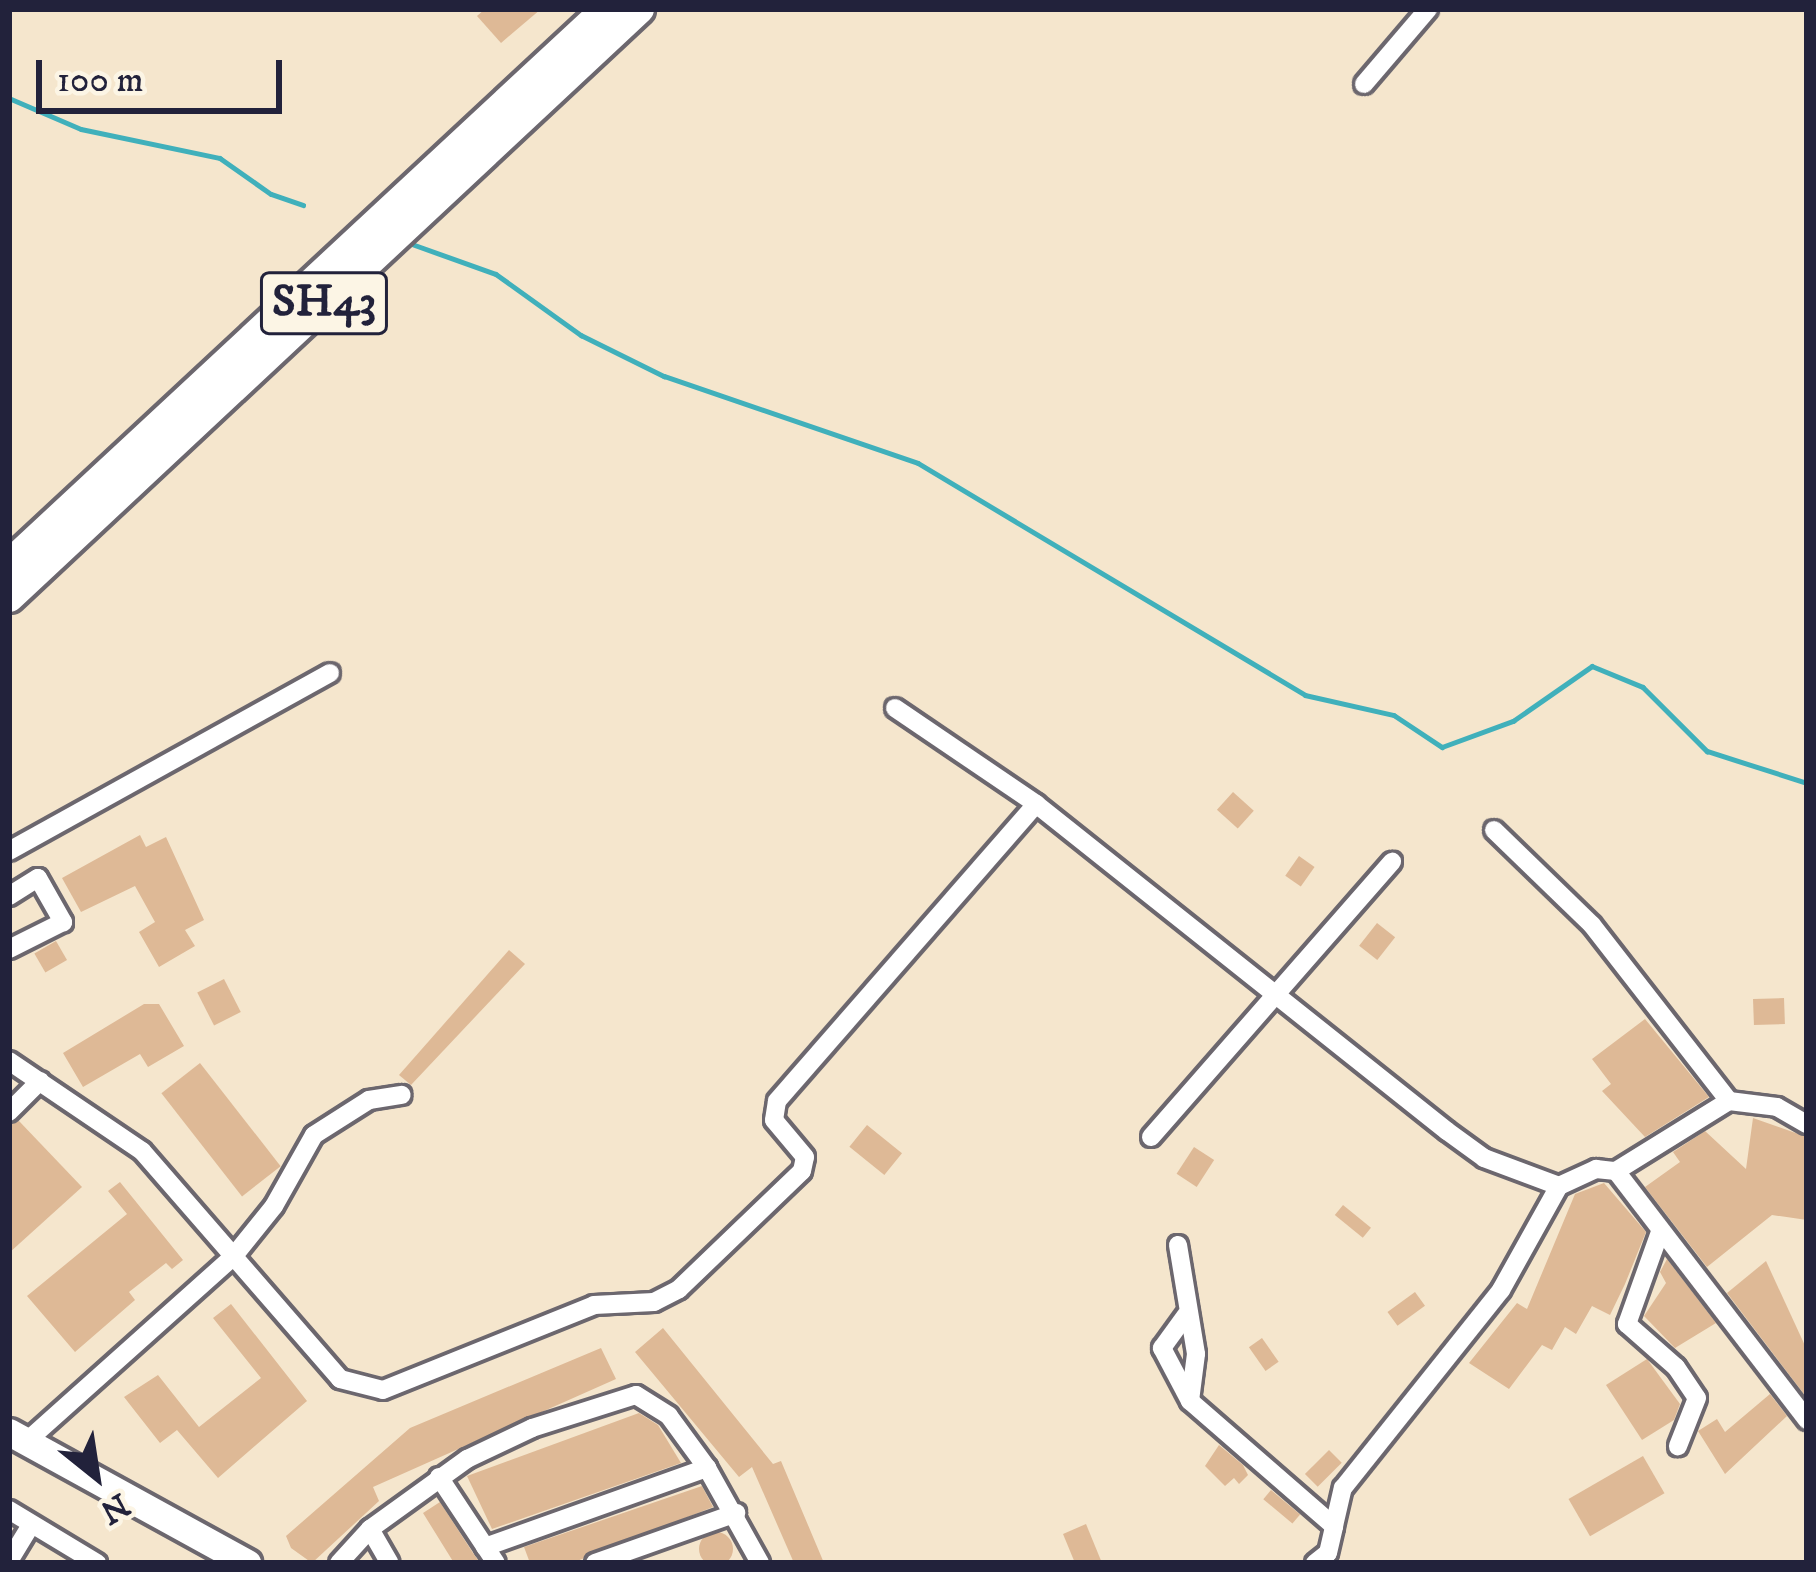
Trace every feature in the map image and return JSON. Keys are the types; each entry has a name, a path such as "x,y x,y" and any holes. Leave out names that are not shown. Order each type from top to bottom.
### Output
{"main road":[{"name":"SH43","path":"9,565 607,9"},
{"name":"SH43","path":"9,597 639,9"}],"street":[{"path":"1364,84 1428,9"},
{"path":"9,851 330,673"},
{"path":"895,708 1036,804 1447,1132 1484,1157 1559,1186"},
{"path":"9,1061 142,1151 340,1378 365,1391 594,1306 668,1297 802,1171 805,1157 774,1120 777,1101 1036,804"},
{"path":"1494,830 1592,925 1730,1101"},
{"path":"1151,1137 1392,862"},
{"path":"9,896 38,878 63,922 9,949"},
{"path":"9,1112 40,1082"},
{"path":"247,1563 18,1437 233,1257 274,1206 314,1135 369,1100 402,1095"},
{"path":"1315,1563 1328,1553 1343,1488 1501,1290 1559,1186 1578,1174 1616,1171 1730,1101 1777,1107 1807,1124"},
{"path":"1616,1171 1807,1420"},
{"path":"1660,1232 1627,1324 1694,1390 1698,1407 1678,1446"},
{"path":"1178,1245 1196,1354 1190,1401"},
{"path":"1186,1315 1167,1335 1163,1358 1190,1401 1334,1526"},
{"path":"339,1563 370,1529 439,1477 532,1428 636,1396 669,1416 736,1513 760,1563"},
{"path":"439,1477 490,1555 707,1468"},
{"path":"9,1510 97,1563"},
{"path":"595,1563 736,1513"},
{"path":"9,1561 31,1525"},
{"path":"370,1529 390,1563"}],"building":[{"path":"485,9 541,9 501,43 477,16"},
{"path":"1233,792 1254,811 1238,829 1217,810"},
{"path":"140,835 146,847 166,837 204,920 185,930 195,946 159,967 139,932 155,922 135,886 81,912 62,878"},
{"path":"1299,856 1315,867 1301,887 1285,876"},
{"path":"1377,923 1395,937 1377,960 1359,946"},
{"path":"56,941 67,960 45,973 34,954"},
{"path":"509,950 525,964 411,1085 399,1075"},
{"path":"224,979 241,1012 214,1026 197,993"},
{"path":"1784,998 1785,1024 1754,1025 1753,999"},
{"path":"144,1004 159,1004 184,1046 148,1067 140,1054 83,1087 63,1053"},
{"path":"1645,1019 1709,1097 1645,1137 1602,1091 1611,1084 1592,1059"},
{"path":"200,1063 281,1166 242,1196 161,1093"},
{"path":"1753,1118 1807,1137 1807,1220 1772,1215 1707,1267 1645,1187 1680,1162 1673,1152 1705,1131 1746,1169"},
{"path":"19,1121 82,1187 9,1253 9,1125"},
{"path":"867,1125 902,1153 884,1175 849,1147"},
{"path":"1194,1147 1214,1160 1197,1187 1177,1174"},
{"path":"120,1182 183,1260 172,1269 166,1263 129,1292 135,1300 75,1352 27,1296 127,1214 108,1191"},
{"path":"1604,1183 1646,1232 1625,1284 1610,1315 1592,1306 1576,1334 1565,1327 1552,1350 1542,1345 1509,1389 1469,1363 1517,1303 1527,1309 1575,1194"},
{"path":"1343,1205 1371,1228 1363,1238 1335,1215"},
{"path":"1667,1259 1716,1323 1675,1348 1644,1316 1666,1283 1660,1272"},
{"path":"1766,1261 1807,1350 1807,1398 1727,1293"},
{"path":"1415,1292 1425,1306 1397,1326 1387,1312"},
{"path":"231,1304 307,1401 218,1478 177,1430 160,1443 124,1397 158,1375 199,1427 261,1378 213,1318"},
{"path":"663,1328 773,1464 781,1461 824,1563 794,1563 752,1467 739,1477 635,1352"},
{"path":"1262,1338 1279,1362 1266,1371 1249,1347"},
{"path":"601,1348 616,1379 373,1487 379,1501 312,1563 291,1548 286,1536 410,1428"},
{"path":"1647,1359 1680,1404 1674,1420 1642,1440 1606,1385"},
{"path":"1770,1394 1787,1416 1725,1474 1698,1431 1717,1419 1725,1432"},
{"path":"639,1413 658,1425 681,1463 492,1529 467,1476"},
{"path":"1219,1445 1243,1465 1248,1475 1239,1484 1234,1478 1225,1486 1205,1466"},
{"path":"1329,1450 1342,1463 1318,1487 1305,1474"},
{"path":"1643,1456 1664,1493 1590,1536 1569,1499"},
{"path":"702,1486 713,1507 572,1563 530,1563 524,1547"},
{"path":"1271,1490 1300,1514 1292,1524 1263,1499"},
{"path":"440,1502 480,1563 454,1563 423,1513"},
{"path":"1086,1524 1102,1563 1075,1563 1063,1534"},
{"path":"716,1532 728,1537 733,1549 728,1561 716,1566 704,1561 699,1549 704,1537"}],"waterway":[{"path":"9,98 81,129 220,158 271,194 303,205"},
{"path":"412,244 496,274 581,335 664,376 918,463 1305,695 1394,715 1442,747 1513,721 1592,666 1643,687 1707,751 1807,783"}]}
